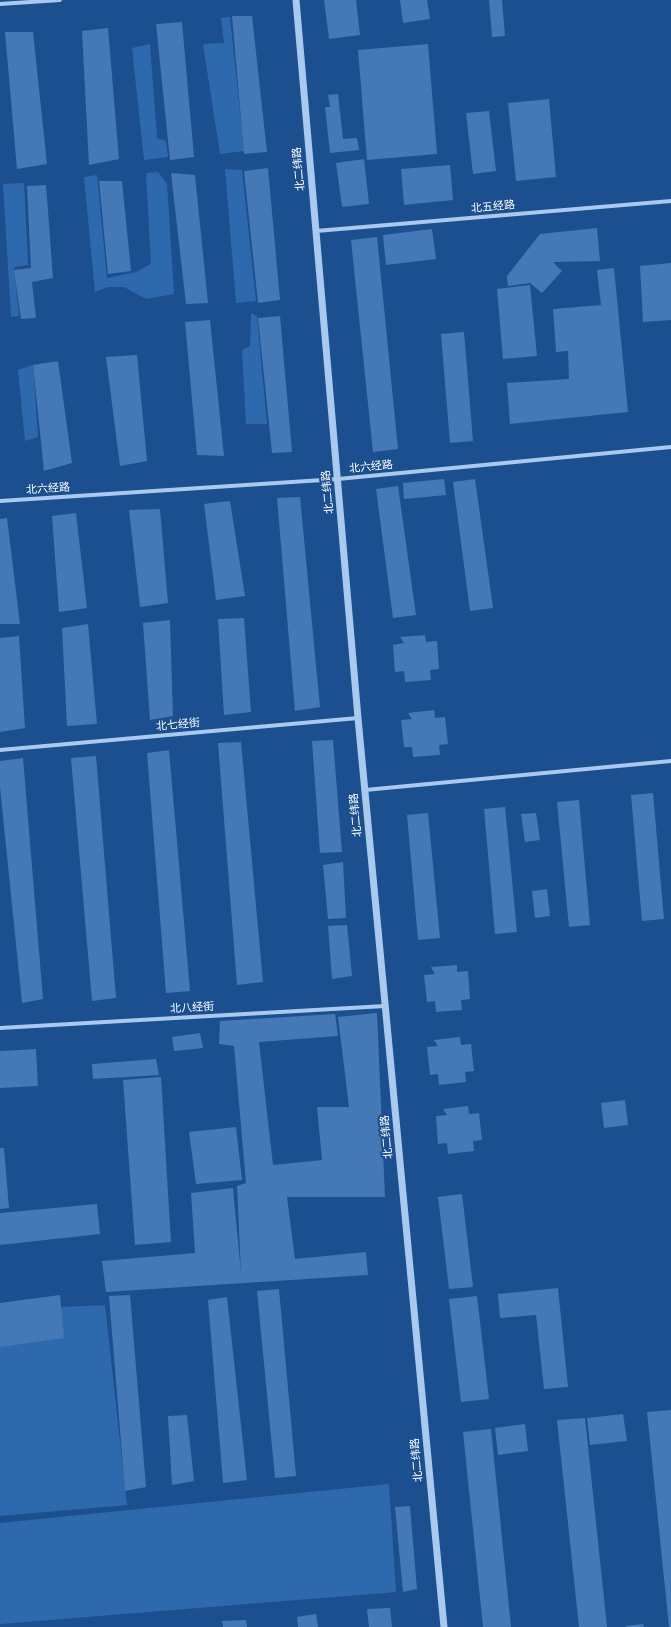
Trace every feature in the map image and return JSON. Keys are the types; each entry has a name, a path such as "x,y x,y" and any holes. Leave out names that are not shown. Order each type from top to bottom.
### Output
{"street":[{"path":"0,4 60,0"},
{"name":"北二纬路","path":"296,0 358,718 444,1627"},
{"name":"北五经路","path":"316,231 671,201"},
{"name":"北六经路","path":"0,501 338,479 671,447"},
{"name":"北七经街","path":"0,750 358,718"},
{"path":"365,790 671,761"},
{"name":"北八经街","path":"0,1028 385,1006"}],"shaded area":[{"path":"230,17 244,151 220,154 203,44 224,43 221,18"},
{"path":"150,44 157,138 166,141 168,157 144,160 132,48"},
{"path":"225,169 242,170 256,301 236,303"},
{"path":"158,172 167,184 174,294 146,299 124,287 108,287 95,292 84,177 97,175 107,278 136,272 151,264 146,173"},
{"path":"24,183 28,265 14,267 19,316 11,317 3,184"},
{"path":"251,313 257,316 267,424 246,424 242,350 250,346"},
{"path":"33,365 38,437 25,441 18,370"},
{"path":"105,1305 127,1505 0,1516 0,1310"},
{"path":"389,1484 396,1592 0,1624 0,1523"}],"building":[{"path":"324,0 356,0 360,35 329,39"},
{"path":"400,0 427,0 430,19 403,23"},
{"path":"489,0 502,0 505,36 492,37"},
{"path":"232,16 252,16 267,152 244,154"},
{"path":"182,22 194,157 170,160 156,24"},
{"path":"108,28 119,159 89,165 82,31"},
{"path":"5,32 33,32 47,164 17,169"},
{"path":"428,44 437,154 367,160 358,50"},
{"path":"338,94 343,139 357,138 359,150 330,153 325,107 330,107 328,95"},
{"path":"549,99 556,177 516,181 508,103"},
{"path":"489,111 496,171 473,174 466,113"},
{"path":"364,159 369,204 342,207 336,163"},
{"path":"450,165 453,200 404,205 401,169"},
{"path":"268,168 280,300 258,303 244,171"},
{"path":"171,173 195,175 208,303 186,304"},
{"path":"99,181 122,181 131,271 108,274"},
{"path":"46,185 53,278 32,282 36,318 21,319 14,270 31,268 27,186"},
{"path":"597,228 600,261 553,262 562,271 542,293 530,283 508,286 507,276 540,234"},
{"path":"432,229 436,259 386,265 383,235"},
{"path":"377,237 398,449 373,452 351,240"},
{"path":"671,263 671,320 643,322 640,266"},
{"path":"614,268 628,412 510,424 507,383 569,379 568,351 556,352 553,309 601,305 597,270"},
{"path":"530,285 537,356 503,359 497,289"},
{"path":"280,316 292,452 272,453 258,318"},
{"path":"210,320 224,456 197,455 185,322"},
{"path":"464,332 473,441 450,443 441,334"},
{"path":"137,355 147,461 120,466 106,357"},
{"path":"58,361 72,463 44,471 33,365"},
{"path":"444,479 446,495 404,499 403,483"},
{"path":"475,479 493,608 470,611 453,482"},
{"path":"398,486 416,615 393,618 376,489"},
{"path":"300,497 320,707 295,711 277,498"},
{"path":"230,501 245,596 216,600 204,504"},
{"path":"160,509 168,603 140,607 129,510"},
{"path":"76,513 87,608 59,612 52,516"},
{"path":"7,518 20,624 0,624 0,519"},
{"path":"244,618 251,712 224,715 218,619"},
{"path":"170,620 173,716 150,720 143,623"},
{"path":"88,624 97,724 67,726 62,628"},
{"path":"425,635 426,642 437,641 439,669 430,670 431,680 405,682 404,671 395,672 393,645 404,643 400,637"},
{"path":"19,636 25,728 0,732 0,638"},
{"path":"434,710 435,718 445,717 448,744 439,745 440,755 413,757 412,747 404,747 401,720 412,719 408,713"},
{"path":"333,740 342,852 320,853 312,741"},
{"path":"241,742 263,982 237,985 218,743"},
{"path":"169,750 190,991 166,993 147,753"},
{"path":"96,756 116,998 92,1001 71,758"},
{"path":"23,758 43,999 22,1003 0,787 0,761"},
{"path":"653,793 664,919 642,921 631,795"},
{"path":"579,800 590,925 569,927 557,802"},
{"path":"505,807 517,932 495,934 484,809"},
{"path":"428,813 440,938 418,940 407,815"},
{"path":"536,813 540,840 525,842 521,814"},
{"path":"343,862 346,918 328,919 323,865"},
{"path":"547,889 550,916 535,918 532,891"},
{"path":"347,925 352,976 332,979 328,926"},
{"path":"457,965 457,972 468,971 470,999 461,1000 462,1010 436,1012 435,1001 427,1002 424,975 435,974 431,967"},
{"path":"377,1013 385,1197 287,1197 295,1259 366,1252 368,1275 106,1292 102,1261 195,1253 191,1193 233,1188 241,1273 237,1186 246,1183 234,1046 219,1044 220,1021 335,1014 338,1036 259,1042 273,1165 322,1160 317,1107 349,1107 338,1017"},
{"path":"200,1033 203,1048 174,1051 172,1037"},
{"path":"460,1037 461,1045 471,1044 474,1071 465,1072 466,1082 439,1085 438,1074 430,1075 427,1047 438,1046 434,1040"},
{"path":"36,1049 38,1086 0,1088 0,1051"},
{"path":"156,1059 159,1075 93,1079 92,1064"},
{"path":"161,1077 171,1242 135,1245 123,1080"},
{"path":"625,1100 628,1125 604,1128 601,1103"},
{"path":"468,1106 469,1114 479,1113 482,1140 473,1141 474,1151 448,1154 447,1143 438,1144 436,1116 447,1115 443,1109"},
{"path":"236,1127 242,1180 196,1184 189,1132"},
{"path":"0,1148 4,1148 9,1208 0,1209"},
{"path":"462,1194 473,1287 449,1289 438,1197"},
{"path":"97,1204 100,1234 0,1245 0,1213"},
{"path":"558,1288 568,1387 544,1389 536,1315 500,1318 498,1294"},
{"path":"279,1289 296,1476 275,1478 257,1291"},
{"path":"60,1295 64,1338 0,1347 0,1303"},
{"path":"130,1295 146,1487 125,1491 109,1296"},
{"path":"477,1296 489,1399 461,1402 449,1299"},
{"path":"227,1297 247,1480 223,1483 208,1300"},
{"path":"671,1410 671,1627 669,1627 647,1412"},
{"path":"623,1414 627,1441 590,1445 587,1418"},
{"path":"187,1415 194,1481 172,1485 168,1416"},
{"path":"585,1418 607,1627 579,1627 557,1420"},
{"path":"525,1424 528,1451 498,1455 495,1428"},
{"path":"491,1429 511,1627 483,1627 463,1432"},
{"path":"410,1506 417,1589 403,1592 395,1507"},
{"path":"390,1608 392,1627 369,1627 367,1609"},
{"path":"316,1614 318,1627 298,1627 297,1617"},
{"path":"246,1620 247,1627 223,1627 222,1621"},
{"path":"643,1624 644,1627 626,1627 626,1626"}]}
